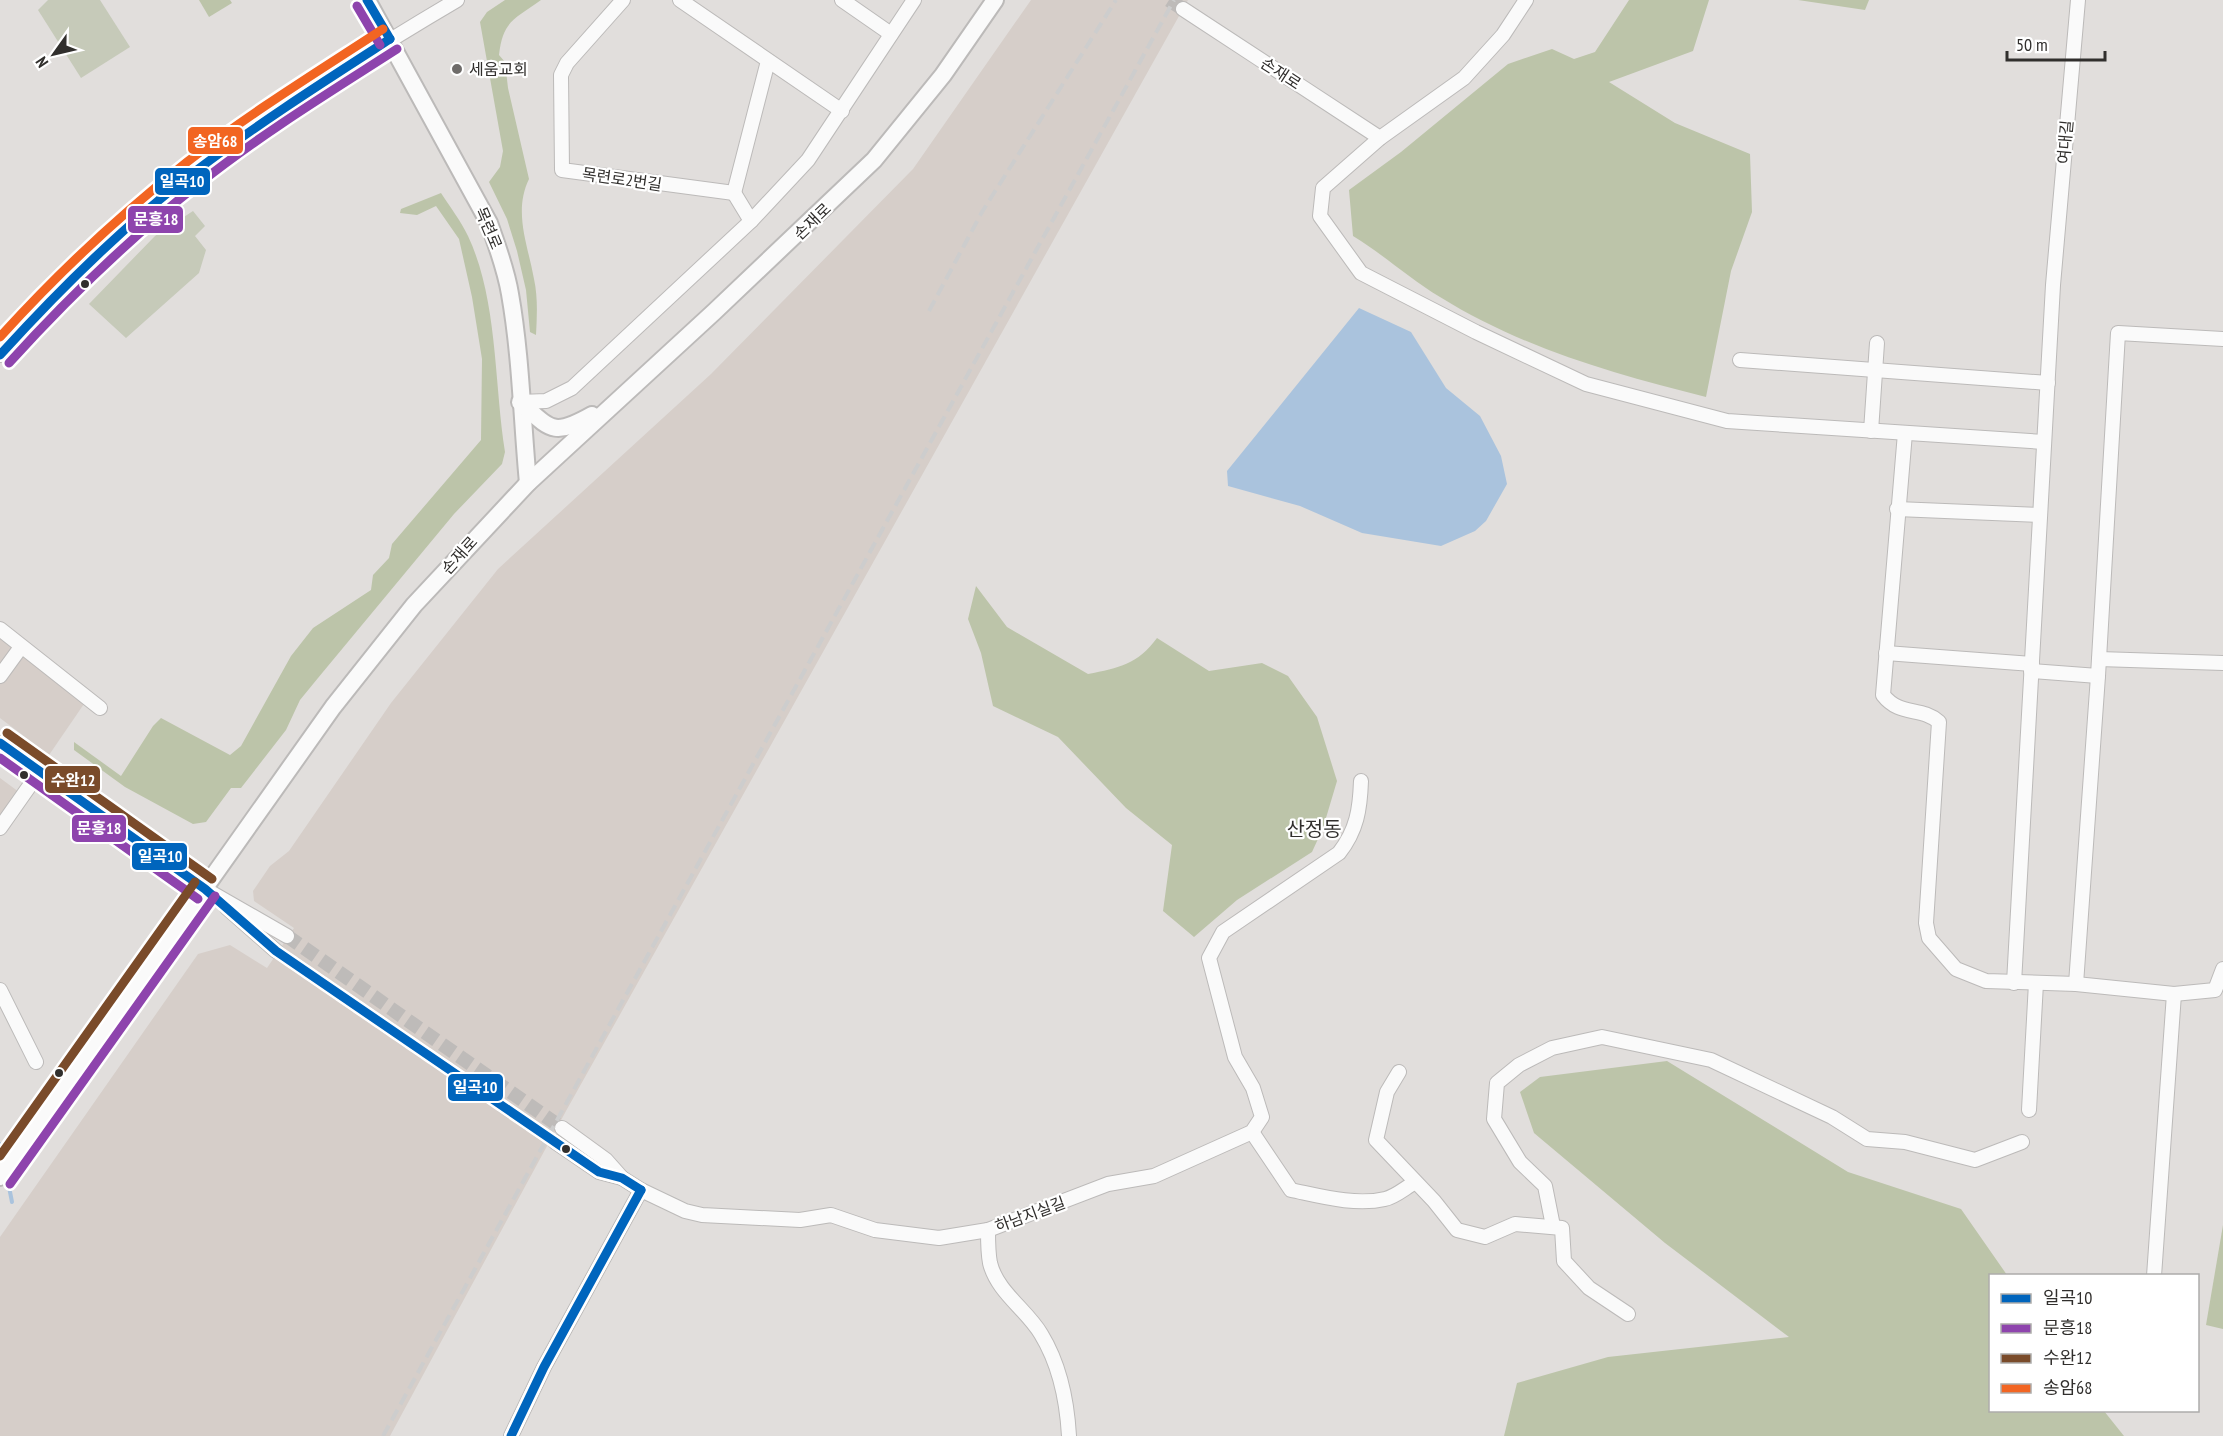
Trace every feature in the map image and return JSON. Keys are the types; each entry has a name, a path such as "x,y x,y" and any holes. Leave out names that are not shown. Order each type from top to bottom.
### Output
{"main road":[{"name":"목련로","path":"367,0 489,223 510,293 518,356 528,483"},
{"name":"손재로","path":"0,1177 333,707 429,588 528,483 874,160 943,75 995,0"},
{"path":"520,402 545,424 557,429 569,428 616,401"}],"street":[{"path":"0,355 26,326 169,192 272,117 390,39 457,0"},
{"name":"목련로2번길","path":"622,0 567,63 561,75 562,170 734,193"},
{"path":"681,0 842,111"},
{"path":"842,0 891,34"},
{"path":"520,402 546,401 572,388 751,221 808,160 914,0"},
{"path":"1526,0 1503,36 1464,78 1380,138 1323,188 1320,216 1361,273 1476,332 1586,384 1726,421 2044,442"},
{"name":"여대길","path":"2014,983 2053,285 2078,0"},
{"name":"손재로","path":"1182,9 1380,138"},
{"path":"751,221 734,193 768,61"},
{"path":"2076,984 2098,676 2118,333 2223,339"},
{"path":"1871,431 1877,343"},
{"path":"1740,360 2048,384"},
{"path":"1905,433 1883,695 1891,706 1931,715 1939,722 1926,923 1929,938 1956,969 1986,981 2076,984 2174,994 2215,990 2223,969"},
{"path":"1897,509 2040,515"},
{"path":"0,629 100,708"},
{"path":"0,676 21,647"},
{"path":"1886,653 2032,667 2098,676"},
{"path":"2098,659 2223,663"},
{"path":"0,743 205,889 276,951"},
{"path":"0,828 40,771"},
{"path":"1361,781 1360,814 1350,838 1340,853 1223,932 1209,958 1235,1057 1253,1088 1262,1117 1252,1132 1291,1190 1338,1199 1370,1200 1386,1199 1414,1184"},
{"path":"205,889 287,936"},
{"path":"2029,1110 2036,983"},
{"path":"0,990 36,1062"},
{"path":"2154,1274 2174,994"},
{"path":"1553,1226 1545,1186 1520,1162 1494,1119 1497,1083 1519,1065 1552,1048 1602,1038 1711,1060 1832,1117 1867,1139 1905,1142 1975,1160 2022,1142"},
{"path":"1399,1072 1387,1092 1376,1140 1414,1184 1434,1201 1457,1230 1485,1237 1515,1224 1562,1228 1564,1262 1589,1288 1628,1314"},
{"path":"562,1128 606,1160 622,1178"},
{"name":"하남지실길","path":"622,1178 641,1190 685,1211 702,1215 800,1220 831,1215 875,1230 939,1238 987,1230 1108,1184 1154,1176 1252,1132"},
{"path":"555,1142 599,1172 622,1178"},
{"path":"511,1436 544,1367 641,1190"},
{"path":"987,1230 991,1263 997,1279 1028,1314 1052,1354 1062,1383 1069,1436"}],"shaded area":[{"path":"1031,0 1188,0 566,1111 390,1436 0,1436 0,1237 198,954 230,945 267,968 294,928 254,901 253,891 270,866 289,851 391,703 498,569 711,374 913,169"},
{"path":"0,634 86,701 49,755 0,718"},
{"path":"0,778 19,792 0,818"}],"green space":[{"path":"48,0 100,0 130,47 81,78 38,10"},
{"path":"199,0 230,0 232,3 209,17"},
{"path":"505,0 541,0 507,27 499,55 505,62 508,88 529,179 524,191 522,216 536,293 536,335 530,332 526,290 517,251 507,219 489,182 500,167 503,151 480,22 487,12"},
{"path":"1629,0 1709,0 1693,51 1609,82 1675,123 1750,154 1752,212 1731,271 1706,397 1569,358 1503,331 1440,297 1353,236 1349,190 1401,152 1508,64 1552,49 1574,59 1595,52"},
{"path":"1798,0 1869,0 1865,10"},
{"path":"441,193 468,236 485,287 494,342 505,452 502,464 454,514 300,700 286,730 241,788 231,788 206,822 193,824 125,787 74,750 74,742 121,776 153,726 161,718 230,755 241,746 291,656 313,628 371,590 373,575 389,558 392,544 481,440 482,359 472,297 459,239 436,206 417,215 400,213 401,209"},
{"path":"193,211 205,226 195,236 206,250 199,273 126,338 89,304 155,236"},
{"path":"976,586 1007,627 1088,674 1127,664 1143,654 1157,638 1209,671 1262,663 1288,676 1317,717 1337,781 1323,828 1312,852 1237,900 1194,937 1163,911 1172,845 1126,808 1058,737 993,706 981,653 968,619"},
{"path":"1667,1061 1848,1172 1961,1209 2006,1274 1989,1274 1989,1412 2105,1412 2124,1436 1504,1436 1517,1383 1608,1357 1789,1337 1665,1243 1534,1133 1520,1092 1540,1077"},
{"path":"2223,1225 2223,1329 2206,1325"}],"water":[{"path":"1359,308 1411,332 1446,388 1480,416 1501,456 1507,484 1486,521 1475,531 1441,546 1362,533 1300,506 1228,486 1227,471"}],"waterway":[{"path":"0,1144 4,1163"},
{"path":"7,1177 12,1202"}],"tunnel":[{"path":"1169,0 1183,9"},
{"path":"287,936 562,1128"},
{"path":"276,951 555,1142"}],"railway":[{"path":"929,311 982,212 1116,0"},
{"path":"383,1436 1174,0"}],"transit line":[{"name":"일곡10","path":"367,0 390,39"},
{"name":"문흥18","path":"357,6 380,45"},
{"name":"송암68","path":"0,337 90,246 187,162 259,110 383,29"},
{"name":"일곡10","path":"0,355 94,258 144,212 268,119 390,39"},
{"name":"문흥18","path":"9,363 101,268 175,203 224,164 273,130 397,49"},
{"name":"수완12","path":"7,733 212,879"},
{"name":"일곡10","path":"0,743 205,889 276,951 599,1172 622,1178 641,1190"},
{"name":"문흥18","path":"0,758 198,899"},
{"name":"수완12","path":"0,1156 195,882"},
{"name":"문흥18","path":"10,1184 215,896"},
{"name":"일곡10","path":"511,1436 544,1367 641,1190"}],"place":[{"name":"세움교회","path":"457,69"}],"district":[{"name":"산정동","path":"1314,829"}]}
